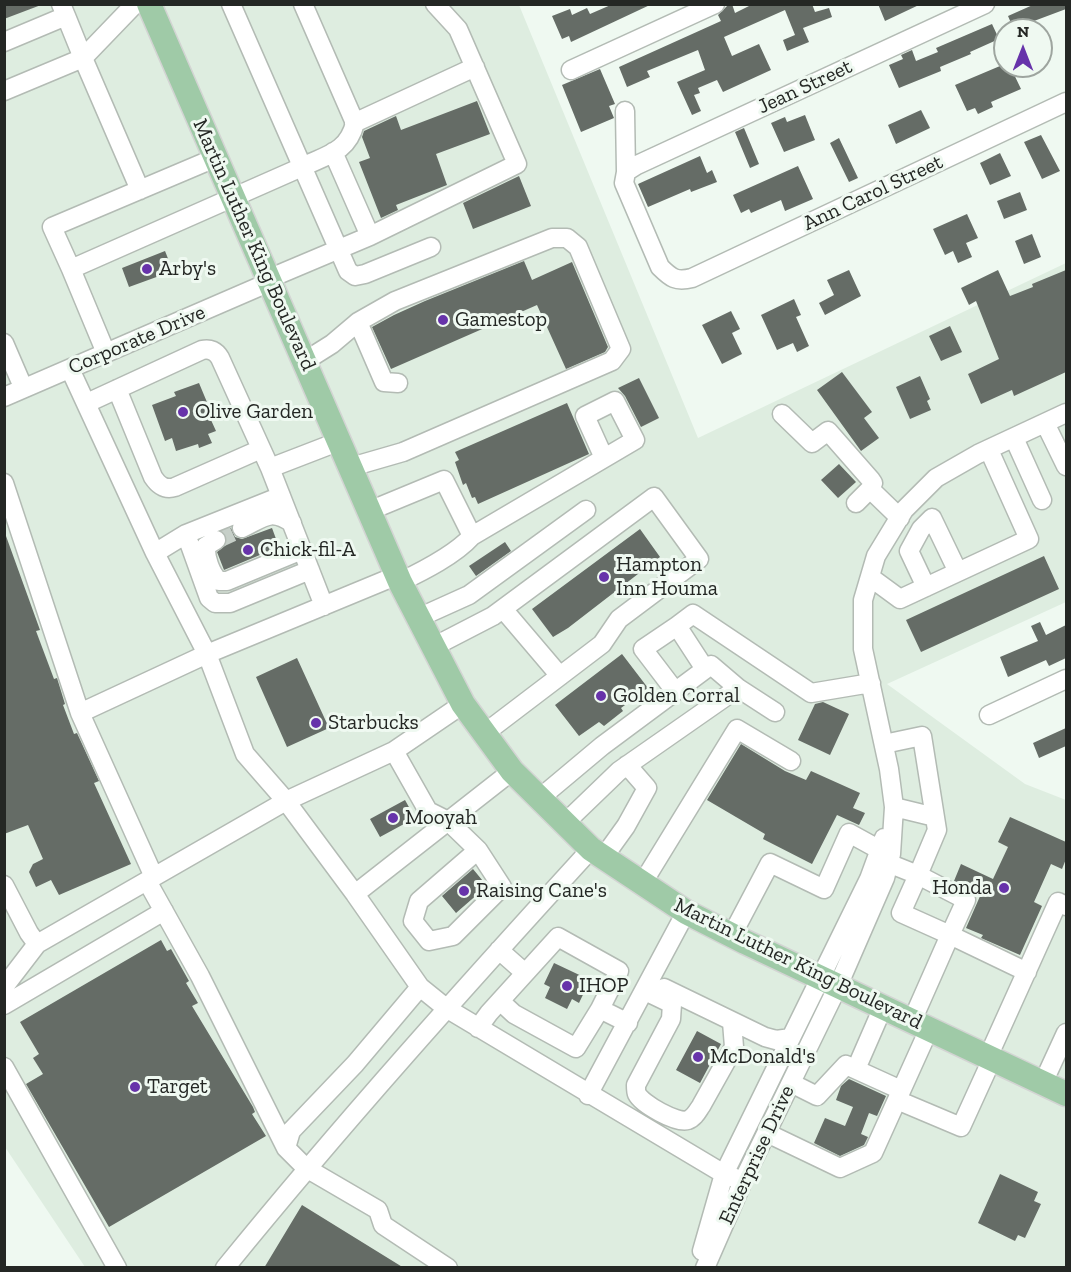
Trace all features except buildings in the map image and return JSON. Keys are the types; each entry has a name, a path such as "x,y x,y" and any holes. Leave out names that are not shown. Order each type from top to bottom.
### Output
{"main road":[{"name":"Martin Luther King Boulevard","path":"149,4 399,578 463,704 512,771 597,853 687,912 1066,1094"}],"street":[{"path":"4,92 83,58 135,4"},
{"path":"231,4 348,271 355,276 365,274 432,247"},
{"path":"71,269 302,167 345,145 350,139 354,123 303,4"},
{"path":"354,123 475,67 458,29 435,4"},
{"path":"571,70 715,4"},
{"name":"Jean Street","path":"627,172 637,165 985,4"},
{"path":"4,42 64,10 140,189"},
{"name":"Corporate Drive","path":"4,397 370,236 517,164 475,67"},
{"name":"Ann Carol Street","path":"627,172 624,183 660,267 671,278 678,280 692,278 1066,102"},
{"path":"625,111 627,172"},
{"path":"333,152 370,236"},
{"path":"106,353 52,227 215,158"},
{"path":"304,361 332,344 358,322 395,301 560,237 567,238 578,247 621,349 612,361 403,452 351,467"},
{"path":"358,322 384,382 398,383"},
{"path":"4,343 23,387"},
{"path":"87,403 202,350 212,350 220,358 270,468 324,606"},
{"path":"70,369 155,553 207,654 245,753 286,801 420,987 446,1008 588,1095 724,1174 743,1181"},
{"path":"117,389 153,477 164,488 175,487 261,449"},
{"name":"Enterprise Drive","path":"705,1268 743,1181 791,1083 869,879 884,857 894,825 894,807 884,744 863,649 863,600 876,556 904,510 936,478 1014,438 1055,432 1066,413"},
{"path":"782,414 812,443 828,430 871,480 873,483 870,489 856,503"},
{"path":"1055,432 1066,466"},
{"path":"1014,438 1042,500"},
{"path":"270,468 340,441"},
{"path":"870,577 900,599 1029,539 989,450"},
{"path":"80,712 207,654 430,566 466,543 472,536 604,458"},
{"path":"369,511 444,480 472,536"},
{"path":"4,483 80,712 150,879 164,911 200,976 286,1148 306,1168 378,1210 383,1225 448,1268"},
{"path":"870,489 900,518"},
{"path":"155,553 186,534 280,496"},
{"path":"433,647 493,616 654,496 699,559 619,619 602,644 485,734"},
{"path":"418,618 469,595 586,510"},
{"path":"242,528 273,514 292,523"},
{"path":"926,587 909,551 921,529 932,518 958,572"},
{"path":"186,534 209,598 215,603 230,603 310,570"},
{"path":"216,540 206,546 205,551 214,577 219,581 227,581 302,550"},
{"path":"503,609 560,676"},
{"path":"675,691 643,649 693,614 811,693 871,683"},
{"path":"677,626 705,669"},
{"path":"540,798 602,746 711,664 738,688 775,712"},
{"path":"989,715 1066,679"},
{"path":"565,823 623,768 738,688"},
{"path":"4,987 38,944 286,801 394,751 463,704"},
{"path":"642,884 737,729 791,761"},
{"path":"884,744 922,736 937,830 901,913 1027,972"},
{"path":"225,1268 306,1168 446,1008 499,950 626,826 647,788 602,746"},
{"path":"394,751 428,811 448,821 478,850 502,886 453,936 429,941 413,921 419,901 478,850"},
{"path":"355,894 512,771"},
{"path":"894,807 935,817"},
{"path":"732,935 771,863 824,889 849,833 884,857 966,900 950,935 899,1095 873,1153 840,1168 767,1133"},
{"path":"4,885 29,933 38,944"},
{"path":"791,1083 817,1096 846,1065 961,1127 1058,902 1066,906"},
{"path":"4,1005 164,911"},
{"path":"588,1095 687,912"},
{"path":"478,1028 500,1001 558,937 619,971 600,1009 576,1048 514,1014 500,1001"},
{"path":"499,950 525,973"},
{"name":"Enterprise Drive","path":"697,1268 724,1174 791,1038 829,982"},
{"path":"647,986 765,1037 776,1040 791,1038"},
{"path":"647,986 672,1004 672,1011 671,1019 636,1085 637,1094 642,1100 674,1120 686,1121 695,1116 740,1040 749,1040 772,1053 777,1068"},
{"path":"286,1148 291,1131 355,1064 420,987"},
{"path":"856,1069 883,1007"},
{"path":"600,1009 628,1023"},
{"path":"732,1022 734,1047"},
{"path":"1043,1083 1066,1033"},
{"path":"4,1067 117,1268"},
{"path":"676,1146 686,1121"}],"shaded area":[{"path":"4,5 519,5 698,438 1066,263 1066,602 887,684 1025,784 1066,800 1066,1267 85,1267 5,1147"}],"tunnel":[{"path":"216,540 242,528"}],"place":[{"name":"Arby's","path":"147,269"},
{"name":"Gamestop","path":"443,320"},
{"name":"Olive Garden","path":"183,412"},
{"name":"Chick-fil-A","path":"248,550"},
{"name":"Hampton Inn Houma","path":"604,577"},
{"name":"Golden Corral","path":"601,696"},
{"name":"Starbucks","path":"316,723"},
{"name":"Mooyah","path":"393,818"},
{"name":"Honda","path":"1004,888"},
{"name":"Raising Cane's","path":"464,891"},
{"name":"IHOP","path":"567,986"},
{"name":"McDonald's","path":"698,1057"},
{"name":"Target","path":"135,1087"}]}
